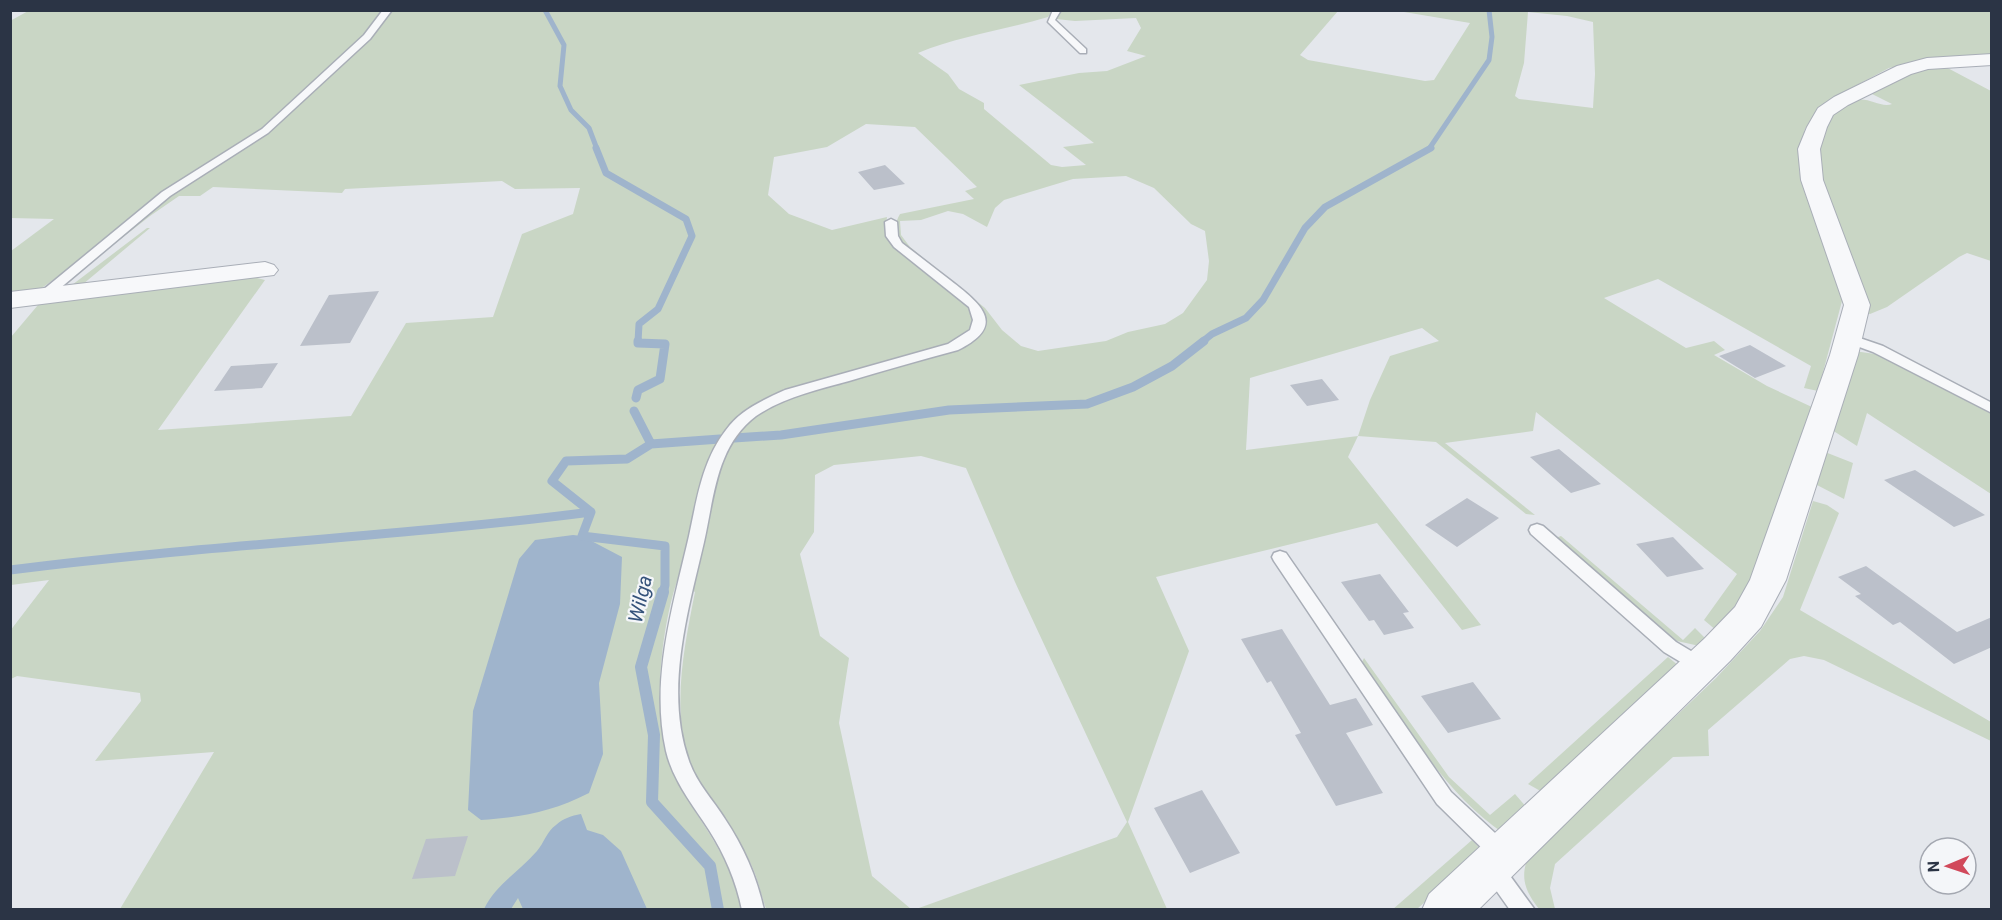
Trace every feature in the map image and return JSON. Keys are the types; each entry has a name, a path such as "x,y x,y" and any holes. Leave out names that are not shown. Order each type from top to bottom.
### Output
{"street":[{"path":"1445,909 1748,617 1768,580 1857,305 1812,180 1809,149 1817,127 1826,112 1841,101 1904,70 1928,64 1992,58"},
{"path":"10,300 265,270"}],"lane":[{"path":"42,297 166,194 265,131 367,37 388,10"},
{"path":"1057,10 1051,20 1083,51"},
{"path":"753,909 737,860 690,785 676,753 671,716 671,684 673,649 681,607 705,496 718,454 731,433 747,416 766,403 790,393 953,347 971,338 979,327 980,316 974,305 897,245 892,236 891,222"},
{"path":"1848,338 1878,349 1992,409"},
{"path":"1537,530 1670,647 1700,665"},
{"path":"1280,557 1444,798 1497,860 1524,909"}],"green space":[{"path":"30,10 384,11 321,78 250,139 32,295 11,297 11,251 54,219 11,218 10,21"},
{"path":"392,11 1052,11 1048,17 950,42 918,53 948,74 959,89 984,103 984,109 1051,165 1062,167 1086,165 1063,147 1094,143 1019,85 1079,73 1107,71 1146,56 1127,51 1141,28 1136,18 1075,21 1056,19 1061,11 1338,11 1300,55 1308,60 1425,81 1434,80 1470,23 1398,11 1991,11 1991,56 1915,62 1889,68 1818,108 1805,129 1800,149 1799,170 1806,196 1837,272 1842,301 1818,391 1804,388 1811,366 1658,279 1604,298 1686,348 1714,341 1725,350 1714,355 1767,386 1814,408 1755,577 1717,631 1704,620 1737,574 1536,412 1533,431 1445,443 1535,515 1526,514 1436,442 1358,436 1348,457 1481,625 1462,630 1377,523 1156,577 1189,651 1128,822 1167,909 916,909 1117,837 1127,822 1015,582 966,468 921,456 834,465 815,475 814,532 800,554 820,636 849,658 839,723 872,876 911,909 766,909 750,862 702,787 687,755 682,732 681,684 695,592 677,581 662,655 660,683 664,737 669,761 678,783 724,859 741,909 120,909 214,752 95,761 141,701 140,693 17,676 11,679 10,631 49,580 11,585 11,337 38,305 11,308 249,276 265,280 158,430 351,416 406,323 493,317 522,234 573,214 580,188 515,189 502,181 345,189 342,193 213,187 200,196 179,196 81,270 173,193 265,135 377,30","holes":["1528,12 1567,16 1593,22 1595,74 1593,108 1519,99 1515,96 1524,63","866,124 915,127 977,187 965,191 974,199 900,214 896,226 897,234 904,246 982,309 983,329 977,339 959,349 779,402 734,423 761,403 791,389 949,345 966,335 972,327 972,315 969,308 893,247 885,230 887,217 832,230 789,214 768,195 774,157 827,147","1126,176 1154,188 1191,224 1205,231 1209,261 1207,280 1183,313 1165,324 1128,332 1106,341 1038,351 1021,346 1002,330 985,308 910,247 901,235 900,221 921,220 948,211 963,214 987,227 995,208 1004,200 1073,179","1422,328 1439,341 1390,356 1370,400 1358,436 1246,450 1250,378"]},
{"path":"1942,65 1991,91 1991,261 1967,253 1887,307 1870,314 1866,313 1822,178 1819,152 1823,133 1832,116 1847,103 1861,99 1884,105 1892,104 1870,93 1908,73"},
{"path":"150,228 82,285 68,288"},
{"path":"1854,351 1889,359 1991,412 1991,494 1867,413 1857,446 1832,430"},
{"path":"1825,452 1853,463 1844,499 1815,484"},
{"path":"1813,501 1827,505 1839,513 1800,610 1991,722 1991,741 1824,660 1804,656 1790,659 1708,730 1709,756 1673,757 1555,864 1550,888 1555,909 1539,909 1525,884 1524,871 1528,857 1716,678 1760,631 1783,597"},
{"path":"1561,536 1683,640 1695,628 1705,638 1704,647 1677,641 1555,538"},
{"path":"1668,657 1679,666 1544,793 1528,784"},
{"path":"1364,658 1449,777 1490,815 1515,794 1528,809 1503,833 1461,797 1425,754 1362,662"},
{"path":"1472,840 1482,851 1417,909 1392,910"}],"water":[{"path":"582,536 622,557 620,604 599,683 603,754 589,793 562,805 536,812 481,820 468,810 473,711 519,559 535,540"},
{"path":"581,814 587,830 603,835 621,851 647,909 523,909 518,898 511,909 484,909 501,885 537,851 553,828 565,819"}],"building":[{"path":"885,165 905,184 874,190 858,172"},
{"path":"379,291 350,343 300,346 329,295"},
{"path":"1750,345 1786,366 1755,378 1719,356"},
{"path":"278,363 262,388 214,391 231,366"},
{"path":"1322,379 1339,400 1307,406 1290,385"},
{"path":"1559,449 1601,484 1571,493 1530,457"},
{"path":"1915,470 1985,515 1954,527 1884,480"},
{"path":"1467,498 1499,518 1457,547 1425,525"},
{"path":"1673,537 1704,569 1667,577 1636,544"},
{"path":"1866,566 1957,632 1992,617 1992,647 1954,664 1900,622 1893,625 1855,596 1861,594 1838,577"},
{"path":"1380,574 1409,612 1403,613 1414,628 1384,635 1374,620 1369,621 1341,582"},
{"path":"1282,629 1330,705 1356,698 1373,725 1346,733 1383,793 1336,806 1295,735 1301,733 1271,681 1267,683 1241,639"},
{"path":"1473,682 1501,719 1448,733 1421,696"},
{"path":"1202,790 1240,853 1190,873 1154,808"},
{"path":"468,836 455,876 412,879 426,839"}],"waterway":[{"name":"Wilga","path":"545,10 564,45 560,86 571,110 589,128 597,149"},
{"path":"1429,149 1489,60 1492,37 1489,10"},
{"name":"Wilga","path":"596,148 606,173 686,219 692,236 658,309 639,324 638,342"},
{"path":"1202,342 1212,334 1246,318 1263,300 1305,228 1325,207 1431,148"},
{"path":"734,438 781,435 949,410 1087,404 1133,387 1172,366 1204,341"},
{"name":"Wilga","path":"636,398 638,390 660,379 665,344 638,342"},
{"name":"Wilga","path":"634,411 651,444"},
{"path":"651,444 720,439"},
{"name":"Wilga","path":"591,512 552,481 566,461 627,459 651,444"},
{"path":"10,570 82,561 519,521 591,512"},
{"name":"Wilga","path":"591,512 582,536 665,546 663,594"},
{"name":"Wilga","path":"663,592 641,667 654,735 652,802 710,866 718,910"}]}
